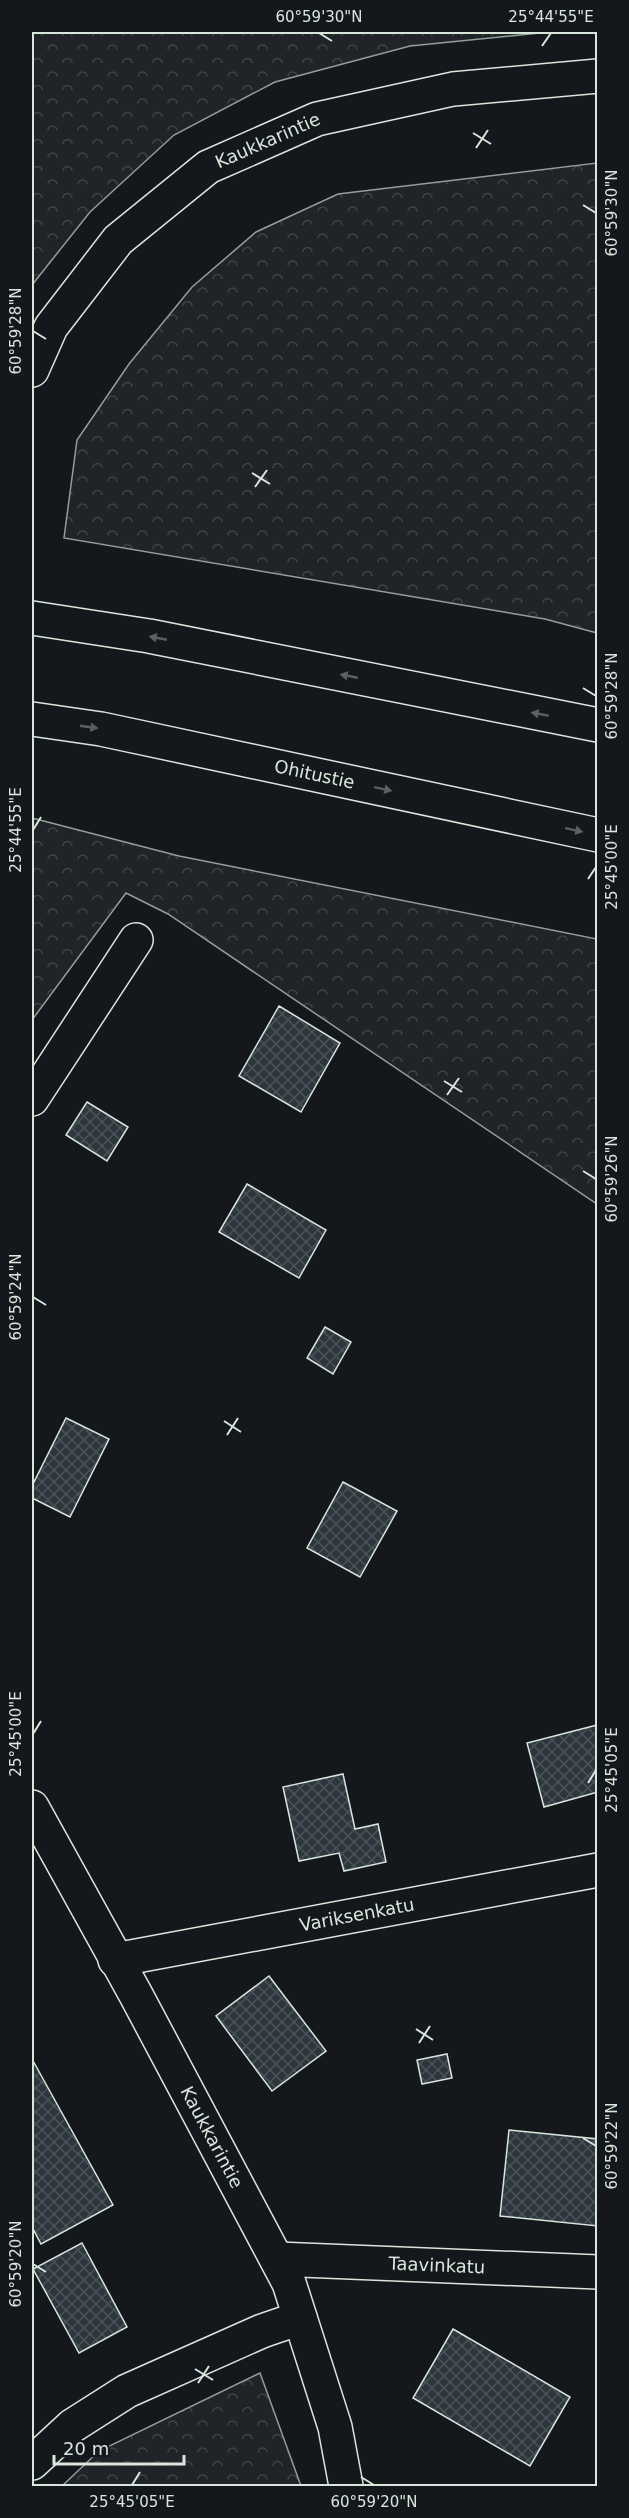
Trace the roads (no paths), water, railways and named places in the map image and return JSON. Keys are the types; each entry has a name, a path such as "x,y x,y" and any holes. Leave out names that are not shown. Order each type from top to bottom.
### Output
{"main road":[{"name":"Kaukkarintie","path":"32,370 51,327 118,240 208,167 317,119 453,89 597,76"},
{"path":"32,618 149,636 597,725"},
{"name":"Ohitustie","path":"32,719 101,729 597,835"},
{"path":"32,1099 136,940"},
{"name":"Kaukkarintie","path":"32,1807 136,1995 289,2283 335,2427 346,2487"},
{"name":"Variksenkatu","path":"115,1960 597,1870"},
{"name":"Taavinkatu","path":"277,2259 597,2272"},
{"path":"32,2463 72,2426 127,2391 262,2331 300,2318"}]}
